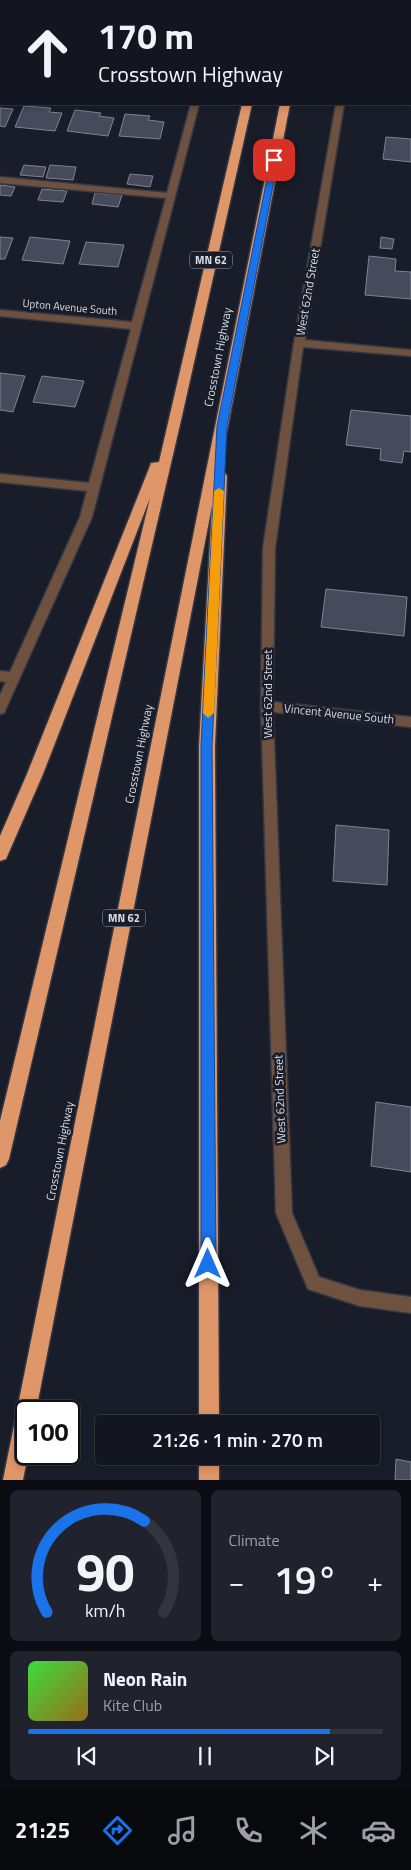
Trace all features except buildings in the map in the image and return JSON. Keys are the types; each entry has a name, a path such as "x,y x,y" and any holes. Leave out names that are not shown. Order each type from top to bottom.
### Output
{"highway":[{"name":"MN 62","path":"0,1159 176,416 246,105"},
{"name":"Crosstown Highway","path":"28,1400 285,105"},
{"path":"0,854 35,774 176,416"},
{"path":"209,1415 207,746 222,426"},
{"name":"Crosstown Highway","path":"13,1480 16,1465"},
{"path":"209,1465 209,1480"}],"street":[{"path":"0,709 86,517 195,105"},
{"name":"West 62nd Street","path":"340,105 299,343 269,548 267,706 284,1213 314,1283 360,1298 411,1305"},
{"path":"0,180 171,196"},
{"name":"Upton Avenue South","path":"0,313 137,326"},
{"path":"299,343 411,354"},
{"path":"0,478 94,488"},
{"path":"0,676 15,678"},
{"name":"Vincent Avenue South","path":"267,706 411,722"}],"slow traffic":[{"path":"208,713 219,491"}],"route":[{"path":"208,1264 207,746 222,426 274,160"}]}
